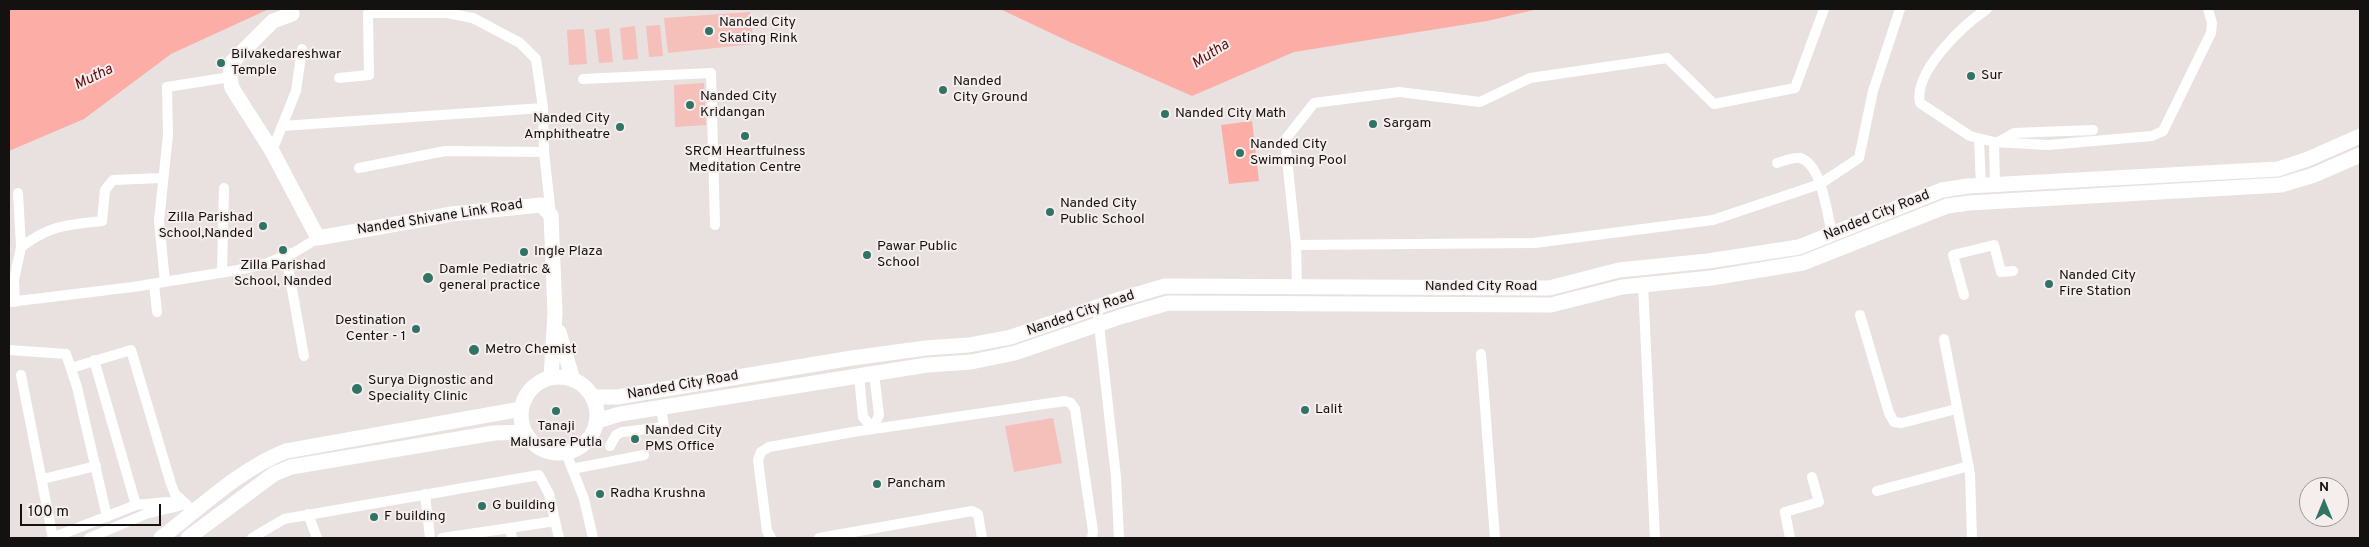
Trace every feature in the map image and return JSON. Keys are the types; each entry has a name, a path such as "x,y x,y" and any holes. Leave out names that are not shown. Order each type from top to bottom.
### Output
{"street":[{"path":"290,9 292,14 273,21 232,62 230,77 232,88 272,151 318,238"},
{"path":"1297,286 1296,245 1285,140 1314,104 1399,92 1480,102 1530,78 1667,58 1714,104 1758,97 1795,88 1824,9"},
{"path":"1296,245 1534,243 1713,220 1820,184 1859,158 1873,91 1900,9"},
{"path":"1987,9 1968,21 1951,38 1931,66 1918,94 1920,103 1950,125 1979,140 2048,145 2152,136 2163,131 2211,32 2212,24 2208,9"},
{"path":"339,78 369,75 368,13 448,13 473,18 520,43 536,59 551,215 555,313 551,378"},
{"path":"272,151 296,91 302,49"},
{"path":"583,79 711,73 715,225"},
{"path":"165,282 159,221 168,135 167,87 230,77"},
{"path":"282,126 542,108"},
{"path":"1996,142 2014,133 2094,130"},
{"name":"Nanded City Road","path":"593,397 617,397 852,358 926,348 969,345 1011,337 1165,286 1549,288 1618,270 1769,253 1799,247 1942,190 1988,185 2278,169 2308,159 2360,136"},
{"path":"1979,140 1988,185"},
{"path":"1988,185 1996,142"},
{"path":"359,168 445,151 544,152"},
{"name":"Nanded City Road","path":"597,421 620,414 661,407 928,365 971,362 1015,353 1168,303 1550,305 1622,287 1711,278 1803,263 1946,206 1969,203 2281,185 2314,175 2360,155"},
{"path":"1777,163 1798,158 1807,162 1813,168 1820,184 1832,234"},
{"path":"12,302 13,259 21,247 41,233 57,228 102,221 105,190 113,180 162,178"},
{"path":"222,273 224,188"},
{"path":"18,193 21,247"},
{"name":"Nanded Shivane Link Road","path":"12,302 154,284 222,273 265,264 286,256 318,238 452,214 534,204 541,205 551,215"},
{"path":"1964,295 1953,255 1994,245 2001,272 2013,271"},
{"path":"286,256 304,356"},
{"path":"1572,282 1578,298"},
{"path":"154,284 157,312"},
{"path":"1643,285 1655,538"},
{"path":"1097,307 1104,364 1105,394 1116,477 1118,538"},
{"path":"555,313 573,380"},
{"path":"1860,315 1889,413 1894,422 1902,423 1956,409"},
{"path":"1944,339 1968,466 1972,538"},
{"path":"9,350 66,354 96,466 107,517"},
{"path":"71,368 131,350 171,484 176,494 187,504"},
{"path":"1481,354 1495,538"},
{"path":"94,360 136,505"},
{"path":"873,429 879,415 874,374"},
{"path":"21,375 43,479 52,538 136,505 166,502 203,506 222,513"},
{"path":"859,376 863,417 873,429"},
{"path":"565,377 573,380 586,388 593,397 597,421 594,432 577,449 566,452 553,452 542,449 525,432 521,421 521,409 525,398 532,388 542,381 565,377"},
{"path":"771,538 767,531 758,460 761,452 769,447 873,429 1057,402 1071,403 1075,408 1093,530 1092,538"},
{"path":"610,446 616,435 622,432 664,426 661,407"},
{"path":"161,538 265,459 286,451 491,416 521,409"},
{"path":"188,538 274,474 291,467 494,433 525,432"},
{"path":"566,452 584,499 593,538"},
{"path":"572,468 644,455"},
{"path":"43,479 96,466"},
{"path":"1877,491 1968,466"},
{"path":"252,538 284,519 539,475 549,494 559,538"},
{"path":"1790,538 1784,512 1819,502 1812,477"},
{"path":"425,494 430,538"},
{"path":"89,538 146,514 187,504"},
{"path":"818,538 972,511 978,514 982,538"},
{"path":"308,514 318,538"},
{"path":"442,538 511,533 555,521"}],"shaded area":[{"name":"Nanded City Skating Rink","path":"750,12 754,44 668,53 664,18"},
{"path":"660,25 663,56 649,57 646,26"},
{"path":"635,26 638,59 623,60 620,28"},
{"path":"609,28 613,62 599,63 595,30"},
{"path":"584,29 587,64 569,65 567,30"},
{"name":"Nanded City Kridangan","path":"704,83 706,125 675,127 674,85"},
{"path":"1053,418 1062,463 1014,472 1005,426"}],"water":[{"name":"Mutha","path":"9,9 269,9 171,54 84,119 9,151"},
{"name":"Mutha","path":"1000,9 1538,9 1487,21 1294,52 1192,96"},
{"name":"Nanded City Swimming Pool","path":"1252,121 1259,181 1229,184 1221,125"}],"place":[{"name":"Nanded City Skating Rink","path":"709,31"},
{"name":"Bilvakedareshwar Temple","path":"221,63"},
{"name":"Sur","path":"1971,76"},
{"name":"Nanded City Ground","path":"943,90"},
{"name":"Nanded City Kridangan","path":"690,105"},
{"name":"Nanded City Math","path":"1165,114"},
{"name":"Sargam","path":"1373,124"},
{"name":"Nanded City Amphitheatre","path":"620,127"},
{"name":"SRCM Heartfulness Meditation Centre","path":"745,136"},
{"name":"Nanded City Swimming Pool","path":"1240,153"},
{"name":"Nanded City Public School","path":"1050,212"},
{"name":"Zilla Parishad School,Nanded","path":"263,226"},
{"name":"Zilla Parishad School, Nanded","path":"283,250"},
{"name":"Ingle Plaza","path":"524,252"},
{"name":"Pawar Public School","path":"867,255"},
{"name":"Damle Pediatric & general practice","path":"428,278"},
{"name":"Nanded City Fire Station","path":"2049,284"},
{"name":"Destination Center - 1","path":"416,329"},
{"name":"Metro Chemist","path":"474,350"},
{"name":"Surya Dignostic and Speciality Clinic","path":"357,389"},
{"name":"Lalit","path":"1305,410"},
{"name":"Tanaji Malusare Putla","path":"556,411"},
{"name":"Nanded City PMS Office","path":"635,439"},
{"name":"Pancham","path":"877,484"},
{"name":"Radha Krushna","path":"600,494"},
{"name":"G building","path":"482,506"},
{"name":"F building","path":"374,517"}]}
